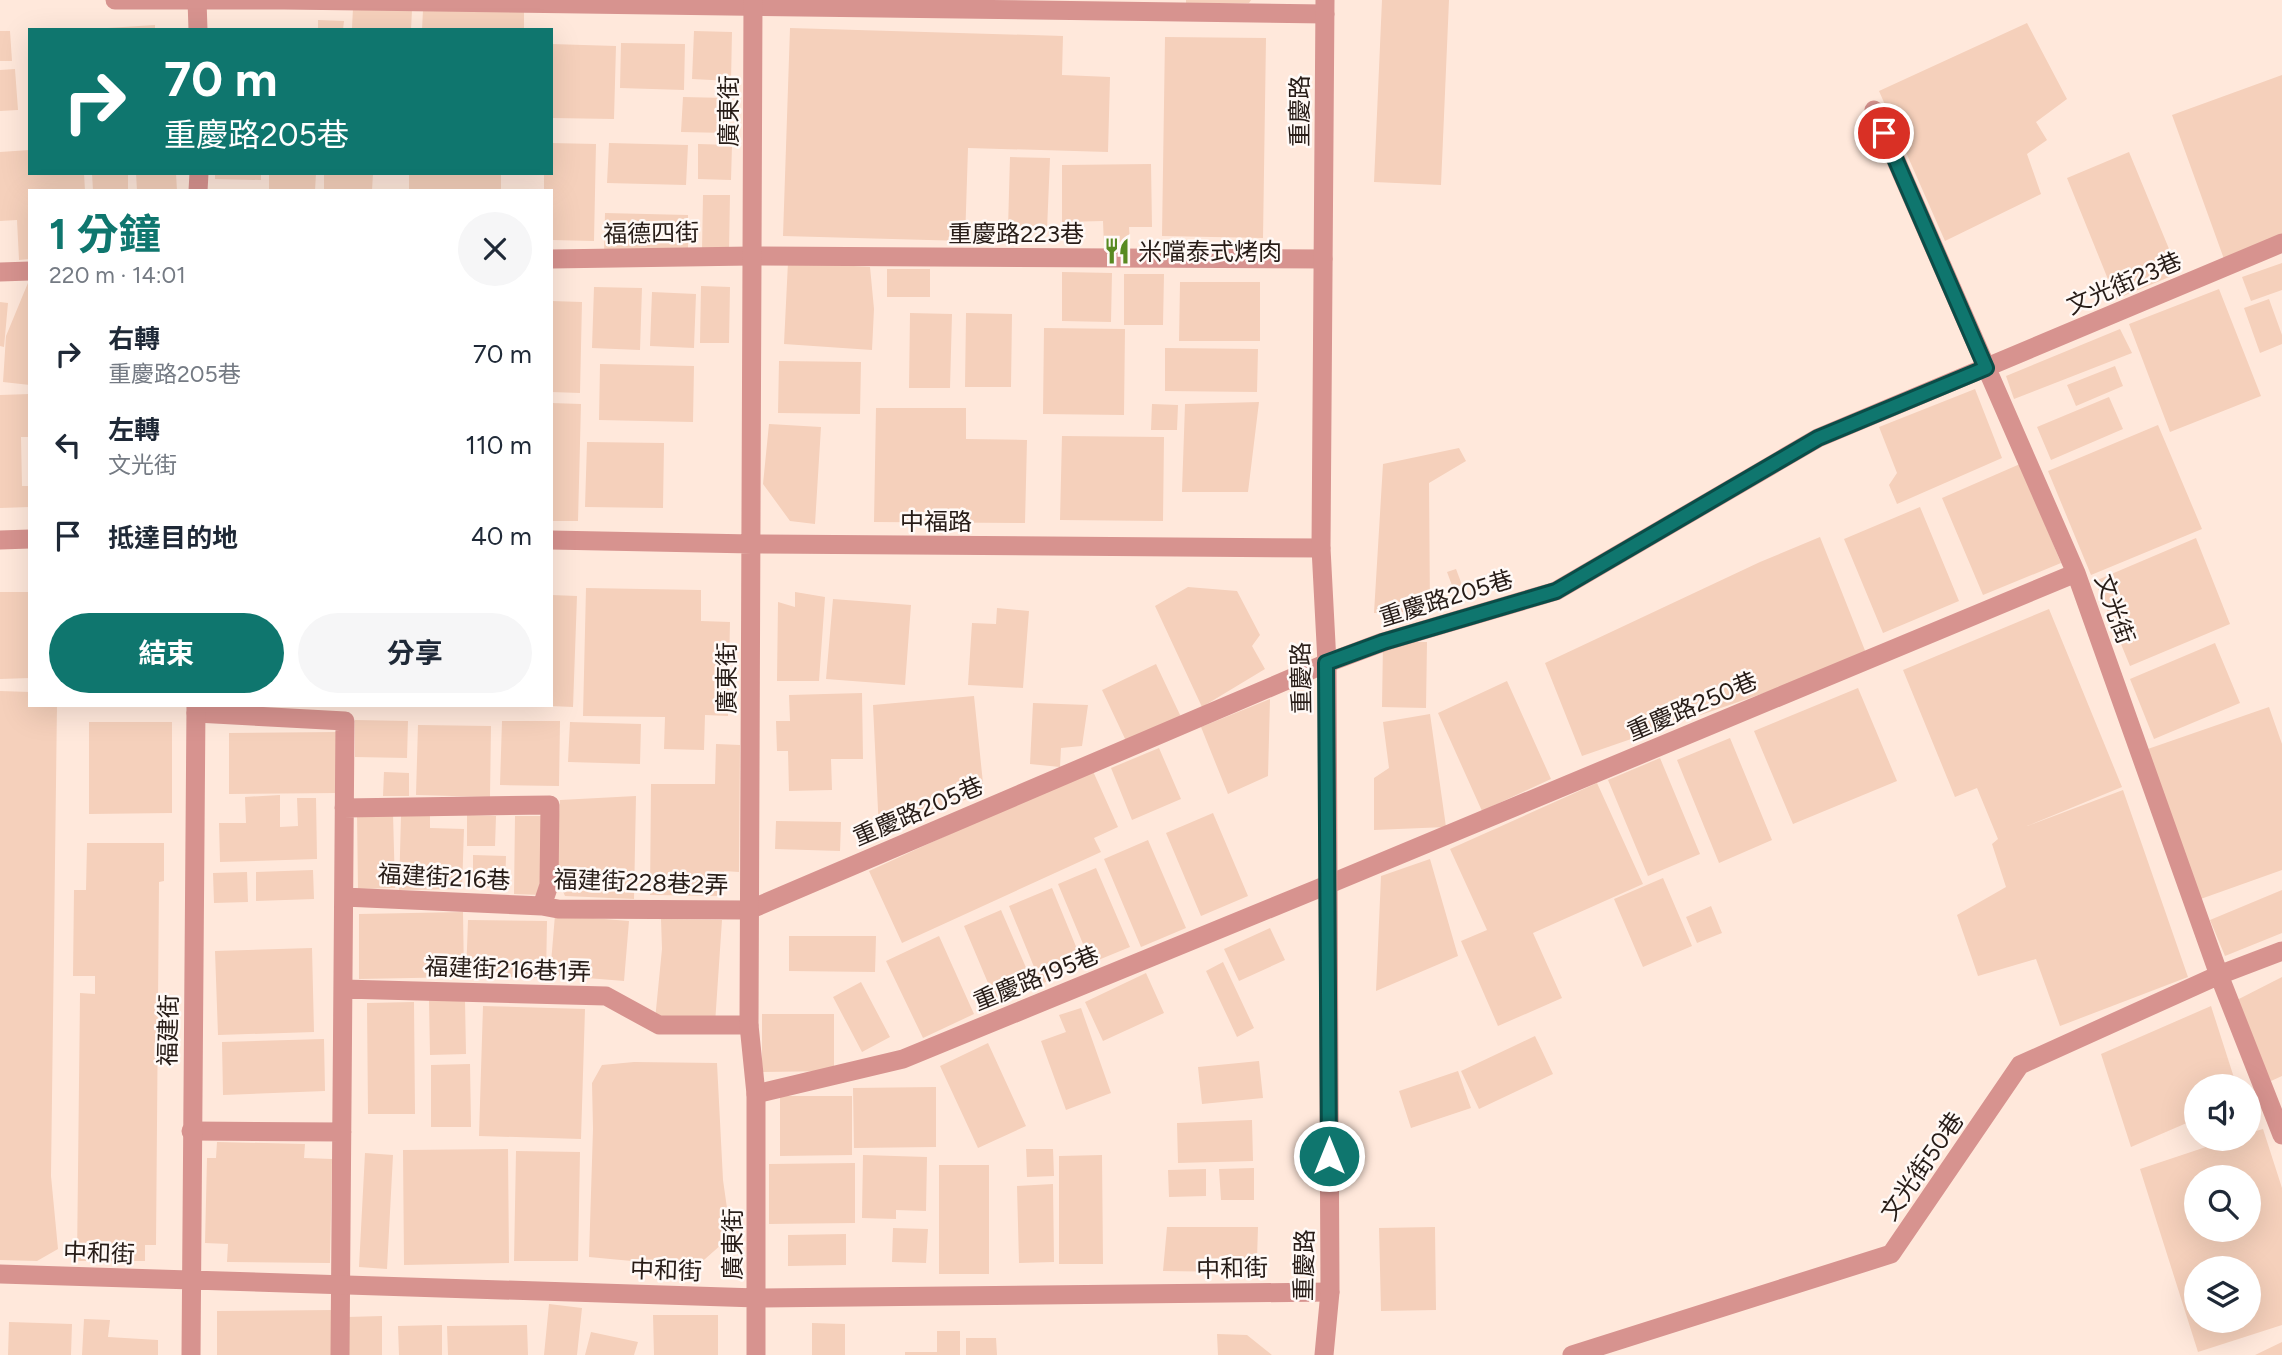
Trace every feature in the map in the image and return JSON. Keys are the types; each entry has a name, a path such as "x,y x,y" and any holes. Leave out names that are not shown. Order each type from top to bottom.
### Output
{"street":[{"path":"115,0 1325,7"},
{"path":"197,0 198,28"},
{"name":"廣東街","path":"753,2 749,1025 756,1094 757,1355"},
{"name":"重慶路","path":"1324,1355 1330,1292 1326,663 1321,548 1325,7"},
{"name":"文光街","path":"1874,110 2076,573 2219,975 2282,1135"},
{"name":"文光街23巷","path":"1986,368 2282,243"},
{"name":"重慶路223巷","path":"751,256 1323,259"},
{"name":"福德四街","path":"553,260 751,256"},
{"path":"0,272 28,271"},
{"name":"重慶路205巷","path":"750,910 1326,663 1383,642 1556,591 1818,438 1986,368"},
{"path":"0,540 28,539"},
{"name":"中福路","path":"553,540 1321,548"},
{"name":"重慶路250巷","path":"1327,886 2076,573"},
{"path":"196,709 345,721 340,1355"},
{"name":"福建街","path":"191,1355 196,709"},
{"name":"福建街228巷2弄","path":"344,808 550,805 549,885 542,906 558,909 750,910"},
{"name":"重慶路195巷","path":"756,1094 903,1059 1327,886"},
{"name":"福建街216巷","path":"344,897 542,906"},
{"name":"文光街50巷","path":"1572,1355 1891,1254 2021,1065 2219,975 2282,951"},
{"name":"福建街216巷1弄","path":"343,989 606,996 659,1025 749,1025"},
{"path":"191,1131 342,1132"},
{"name":"中和街","path":"0,1274 757,1298 1330,1292"}],"building":[{"path":"1186,0 1251,0 1249,3 1186,3"},
{"path":"1382,0 1449,0 1441,185 1374,182"},
{"path":"353,8 412,10 411,28 352,28"},
{"path":"423,10 524,12 524,28 422,28"},
{"path":"318,20 344,21 343,28 318,28"},
{"path":"2027,23 2067,99 2036,122 2047,140 2027,154 2041,194 1945,241 1879,91"},
{"path":"155,25 155,28 107,28"},
{"path":"790,28 1063,36 1062,75 1110,77 1108,152 968,148 965,241 783,236"},
{"path":"0,31 10,31 12,61 0,61"},
{"path":"694,31 732,32 731,81 692,79"},
{"path":"1165,37 1266,38 1263,238 1162,236"},
{"path":"621,43 685,44 684,90 620,88"},
{"path":"553,44 616,46 614,119 553,118"},
{"path":"15,69 18,110 0,111 0,70"},
{"path":"2282,75 2282,237 2224,259 2172,115"},
{"path":"683,97 727,98 727,133 681,132"},
{"path":"553,143 596,144 594,241 553,240 553,189 544,189 544,175 553,175"},
{"path":"609,143 688,145 686,185 607,183"},
{"path":"698,144 732,145 731,180 698,179"},
{"path":"28,150 28,175 84,175 85,189 28,189 28,259 19,260 17,220 0,221 0,152"},
{"path":"2129,152 2179,273 2116,299 2067,178"},
{"path":"1010,157 1050,158 1047,230 1008,229"},
{"path":"1151,164 1152,227 1129,227 1130,246 1104,247 1103,221 1062,222 1062,165"},
{"path":"92,175 128,175 128,189 93,189"},
{"path":"136,175 176,175 177,189 137,189"},
{"path":"215,175 261,175 261,180 215,179"},
{"path":"269,175 316,175 315,189 269,189"},
{"path":"324,175 373,175 372,189 324,189"},
{"path":"409,175 501,175 501,189 409,189"},
{"path":"703,195 730,195 729,251 702,251"},
{"path":"605,213 688,215 688,257 604,255"},
{"path":"788,262 870,267 874,309 872,350 784,344"},
{"path":"2282,263 2282,290 2251,301 2242,277"},
{"path":"887,269 930,269 930,297 887,297"},
{"path":"1062,272 1112,273 1111,322 1062,321"},
{"path":"1124,274 1164,274 1163,325 1124,325"},
{"path":"1180,282 1260,282 1260,341 1179,341"},
{"path":"28,283 28,385 3,382 6,336"},
{"path":"701,286 730,287 729,343 700,343"},
{"path":"594,287 642,288 640,350 592,348"},
{"path":"2219,289 2261,396 2170,432 2129,324"},
{"path":"652,292 696,294 694,348 650,346"},
{"path":"2269,299 2282,335 2282,344 2260,353 2244,308"},
{"path":"553,301 582,302 580,393 553,392"},
{"path":"0,302 8,303 4,347 0,346"},
{"path":"910,313 952,314 950,388 909,388"},
{"path":"966,313 1012,314 1011,387 965,387"},
{"path":"1044,328 1125,329 1124,415 1043,414"},
{"path":"2120,329 2132,353 2014,399 2006,376"},
{"path":"1165,348 1258,349 1257,392 1165,391"},
{"path":"779,361 861,362 860,414 778,413"},
{"path":"600,364 694,366 693,422 599,420"},
{"path":"2115,366 2123,386 2076,406 2067,385"},
{"path":"1975,389 2002,458 1897,504 1889,485 1897,473 1879,427"},
{"path":"28,394 28,437 21,437 22,486 28,486 28,507 0,508 0,395"},
{"path":"2109,397 2123,429 2051,460 2037,427"},
{"path":"1259,402 1248,492 1182,492 1185,404"},
{"path":"553,403 581,404 578,521 553,521"},
{"path":"1152,404 1178,405 1177,430 1151,430"},
{"path":"876,408 966,408 966,439 1027,440 1025,523 874,522"},
{"path":"769,424 821,427 815,524 790,521 763,484"},
{"path":"2158,425 2202,529 2091,575 2048,471"},
{"path":"1062,436 1164,437 1163,521 1060,520"},
{"path":"587,442 664,443 663,508 585,507"},
{"path":"1459,448 1466,461 1429,483 1430,611 1374,613 1383,464"},
{"path":"2020,464 2061,563 1983,595 1942,498"},
{"path":"1920,507 1959,601 1883,633 1844,539"},
{"path":"1820,537 1866,653 1799,681 1582,756 1545,663 1760,562"},
{"path":"2196,538 2230,624 2130,666 2095,581"},
{"path":"1456,569 1462,585 1453,588 1447,572"},
{"path":"1188,587 1237,591 1260,635 1252,646 1265,669 1202,707 1155,606"},
{"path":"586,588 701,590 701,621 730,622 728,716 705,715 704,750 664,749 665,717 583,716"},
{"path":"0,592 28,592 28,678 0,679"},
{"path":"795,592 825,597 819,681 777,681 778,602 795,607"},
{"path":"553,595 577,596 573,707 553,706"},
{"path":"833,599 911,605 905,685 826,679"},
{"path":"997,608 1029,611 1023,688 968,685 972,623 996,624"},
{"path":"2049,609 2122,787 2027,826 2123,790 2188,977 2060,1026 2036,959 1978,976 1957,915 2006,887 1992,844 1998,839 1977,788 1955,797 1903,670"},
{"path":"1383,642 1427,642 1426,708 1382,707"},
{"path":"2215,643 2240,703 2154,739 2130,679"},
{"path":"1156,664 1181,717 1127,743 1102,690"},
{"path":"1507,681 1551,779 1482,811 1438,713"},
{"path":"1858,688 1897,781 1793,824 1754,731"},
{"path":"0,691 28,692 28,707 57,707 51,1176 58,1249 37,1261 0,1260"},
{"path":"862,693 863,759 831,759 832,790 789,791 788,751 777,751 776,721 790,721 789,695"},
{"path":"974,696 984,793 879,831 873,705"},
{"path":"1270,699 1268,776 1228,794 1201,727"},
{"path":"1033,703 1088,705 1082,746 1061,748 1060,767 1030,764"},
{"path":"2269,707 2282,744 2282,870 2195,901 2142,751"},
{"path":"1430,714 1446,827 1374,830 1374,778 1389,768 1383,722"},
{"path":"355,720 408,721 407,758 355,757"},
{"path":"502,721 560,721 559,786 500,785"},
{"path":"89,722 172,722 172,813 89,814"},
{"path":"570,722 641,724 640,764 568,762"},
{"path":"418,725 491,726 490,797 416,795"},
{"path":"339,732 339,793 229,794 229,733"},
{"path":"1730,738 1772,840 1719,863 1677,760"},
{"path":"716,744 740,745 739,872 724,871 724,896 650,895 651,784 715,784"},
{"path":"1159,748 1181,799 1132,820 1111,768"},
{"path":"1660,758 1700,854 1648,876 1608,780"},
{"path":"1092,769 1118,827 1094,838 1101,852 902,943 869,871"},
{"path":"384,772 409,773 409,796 383,796"},
{"path":"1597,783 1643,884 1533,933 1562,998 1498,1026 1461,941 1487,930 1450,849"},
{"path":"280,795 280,827 298,826 297,798 316,798 317,859 220,862 219,823 246,823 245,797"},
{"path":"636,796 634,899 565,896 555,873 560,800"},
{"path":"357,813 393,813 395,888 358,889"},
{"path":"1213,813 1248,896 1201,916 1166,833"},
{"path":"467,815 496,816 495,846 467,846"},
{"path":"401,816 430,816 430,828 464,829 462,889 399,890"},
{"path":"515,816 543,816 541,895 514,894"},
{"path":"776,821 841,822 840,851 775,849"},
{"path":"1148,840 1186,928 1141,947 1104,859"},
{"path":"87,843 164,843 164,881 159,882 156,1245 145,1245 145,1261 77,1261 80,993 95,994 95,976 73,976 74,890 86,890"},
{"path":"473,855 506,856 505,888 473,887"},
{"path":"1430,859 1458,956 1376,991 1381,876"},
{"path":"1096,868 1130,947 1091,963 1058,884"},
{"path":"313,870 314,899 256,901 256,872"},
{"path":"247,872 248,902 214,903 213,873"},
{"path":"1663,878 1692,946 1643,967 1614,899"},
{"path":"1052,888 1084,966 1041,984 1009,906"},
{"path":"2282,890 2282,933 2225,956 2210,920"},
{"path":"1711,906 1722,933 1697,943 1686,917"},
{"path":"1001,910 1034,986 996,1002 964,926"},
{"path":"463,912 464,977 359,979 359,914"},
{"path":"555,915 629,921 624,981 550,975"},
{"path":"661,919 722,920 715,1024 655,1020 662,949"},
{"path":"468,920 547,921 546,978 466,976"},
{"path":"1270,928 1285,960 1239,981 1224,949"},
{"path":"789,936 876,936 875,972 789,971"},
{"path":"939,936 974,1014 923,1038 886,961"},
{"path":"312,948 314,1032 218,1035 215,951"},
{"path":"1223,962 1254,1028 1237,1037 1206,971"},
{"path":"1146,973 1164,1013 1103,1041 1085,1002"},
{"path":"2282,977 2282,1076 2271,1081 2231,1003"},
{"path":"861,982 890,1037 862,1052 833,997"},
{"path":"429,1000 465,1000 466,1054 430,1055"},
{"path":"414,1002 415,1114 368,1114 367,1003"},
{"path":"483,1006 585,1009 581,1139 479,1136"},
{"path":"2211,1006 2233,1074 2184,1074 2184,1124 2131,1147 2101,1054"},
{"path":"1081,1008 1111,1093 1066,1110 1041,1041 1066,1032 1059,1015"},
{"path":"762,1014 834,1014 834,1071 762,1072"},
{"path":"1535,1036 1553,1074 1479,1109 1461,1071"},
{"path":"324,1039 325,1091 223,1095 222,1042"},
{"path":"988,1043 1026,1126 978,1148 940,1066"},
{"path":"1259,1061 1263,1098 1202,1104 1198,1067"},
{"path":"634,1062 717,1063 723,1180 731,1236 696,1267 589,1257 592,1083 602,1065"},
{"path":"470,1064 471,1127 431,1127 431,1065"},
{"path":"1458,1071 1471,1108 1411,1128 1399,1091"},
{"path":"936,1087 936,1147 854,1148 853,1088"},
{"path":"780,1096 852,1096 852,1155 780,1156"},
{"path":"1252,1120 1253,1161 1178,1163 1177,1123"},
{"path":"2263,1129 2282,1188 2282,1325 2261,1332 2261,1256 2184,1256 2184,1308 2140,1169 2194,1151 2261,1151"},
{"path":"217,1142 305,1144 304,1158 332,1159 330,1263 227,1262 228,1244 205,1243 207,1158 216,1158"},
{"path":"508,1149 509,1263 404,1265 403,1150"},
{"path":"1026,1149 1053,1149 1054,1176 1027,1177"},
{"path":"516,1151 580,1152 578,1261 514,1261"},
{"path":"365,1153 393,1155 387,1269 359,1267"},
{"path":"863,1155 927,1157 926,1211 896,1210 896,1219 862,1218"},
{"path":"1102,1155 1103,1264 1059,1264 1059,1156"},
{"path":"855,1163 855,1223 769,1224 769,1164"},
{"path":"939,1165 989,1165 989,1274 939,1274"},
{"path":"1254,1168 1254,1200 1221,1200 1219,1169"},
{"path":"1206,1169 1206,1196 1169,1197 1168,1170"},
{"path":"1053,1184 1054,1262 1019,1263 1017,1186"},
{"path":"1167,1227 1258,1227 1257,1259 1237,1272 1163,1271"},
{"path":"1435,1227 1436,1310 1381,1311 1379,1228"},
{"path":"893,1228 928,1229 926,1263 892,1262"},
{"path":"846,1234 846,1265 788,1266 788,1235"},
{"path":"549,1304 582,1308 577,1355 544,1355"},
{"path":"333,1310 334,1355 217,1355 217,1311"},
{"path":"653,1315 718,1315 718,1355 654,1355"},
{"path":"382,1316 382,1355 347,1355 347,1317"},
{"path":"84,1319 110,1320 108,1337 158,1340 158,1355 82,1355"},
{"path":"9,1322 72,1324 71,1355 8,1355"},
{"path":"812,1323 845,1324 845,1355 812,1355"},
{"path":"442,1325 442,1355 399,1355 398,1326"},
{"path":"527,1325 528,1355 448,1355 447,1326"},
{"path":"937,1331 960,1331 960,1355 905,1355 905,1352 937,1352"},
{"path":"591,1332 638,1342 634,1355 585,1355"},
{"path":"2192,1333 2257,1333 2198,1352"},
{"path":"1217,1334 1247,1335 1272,1355 1218,1355"},
{"path":"966,1338 996,1338 997,1355 966,1355"},
{"path":"2282,1342 2282,1355 2255,1355"}],"place":[{"name":"米噹泰式烤肉","path":"1117,251"}],"route":[{"path":"1329,1156 1326,663 1383,642 1556,591 1818,438 1986,368 1884,133"}]}
